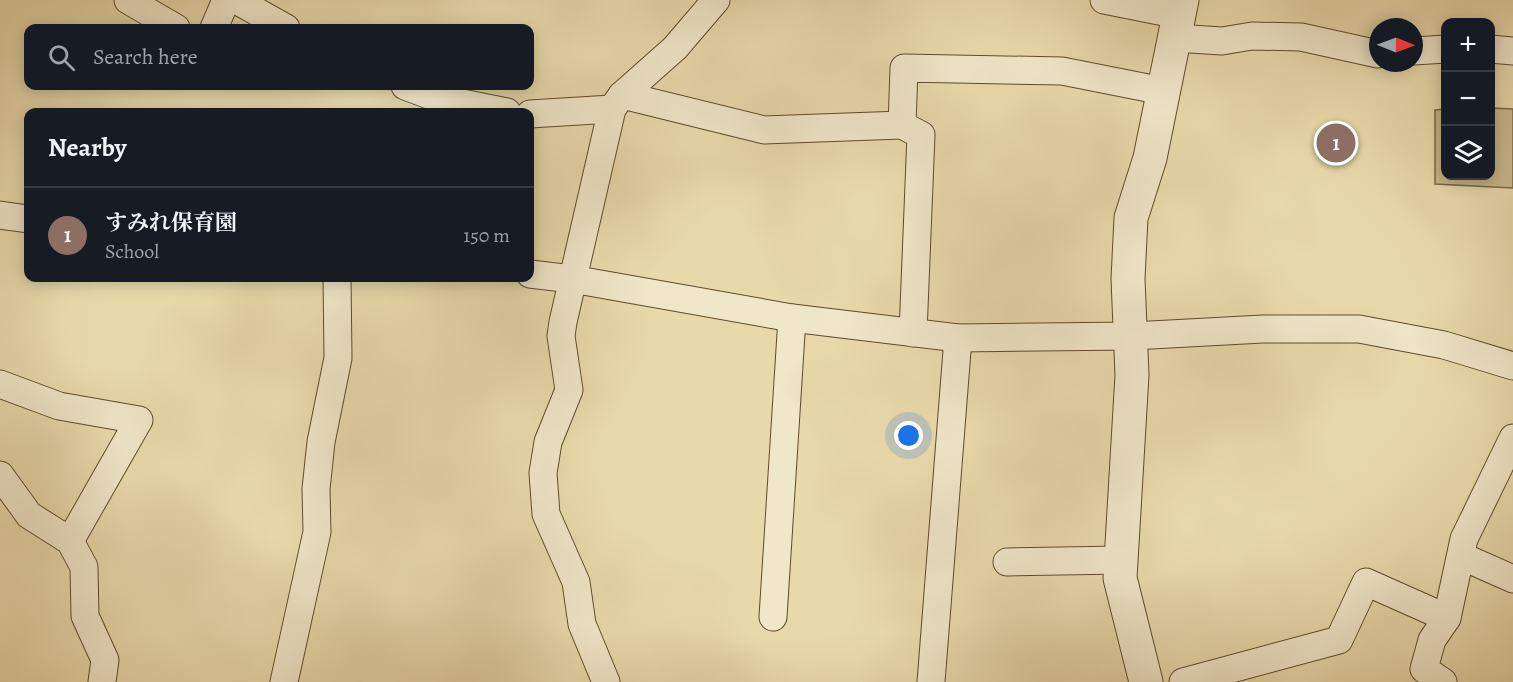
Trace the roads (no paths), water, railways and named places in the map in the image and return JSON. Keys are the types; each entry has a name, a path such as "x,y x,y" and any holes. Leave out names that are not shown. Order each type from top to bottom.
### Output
{"street":[{"path":"128,0 169,24"},
{"path":"215,24 226,0"},
{"path":"236,0 279,24"},
{"path":"606,682 582,624 576,582 546,514 543,473 548,442 569,390 561,336 572,279 617,102 675,48 716,0"},
{"path":"1104,0 1179,18 1222,41 1252,36 1301,37 1369,52"},
{"path":"1146,682 1120,578 1132,336 1128,279 1131,218 1150,158 1179,18"},
{"path":"1423,50 1441,49"},
{"path":"1495,49 1513,51"},
{"path":"902,125 904,68 1062,71 1163,92"},
{"path":"416,90 437,98 487,108"},
{"path":"534,113 617,102 764,130 902,125 921,135 913,333"},
{"path":"0,215 24,218"},
{"path":"534,274 572,279 792,318 958,338 1132,336 1263,328 1359,329 1444,345 1513,366"},
{"path":"284,682 317,532 316,489 321,442 338,358 337,282"},
{"path":"773,617 792,318"},
{"path":"931,682 958,338"},
{"path":"0,384 59,406 139,420 70,541"},
{"path":"1429,678 1432,640 1447,618 1464,539 1513,438"},
{"path":"0,475 29,515 70,541 84,567 85,616 105,660 102,682"},
{"path":"1461,556 1513,579"},
{"path":"1007,562 1121,560"},
{"path":"1184,682 1339,640 1366,582 1447,618"}],"place":[{"name":"すみれ保育園","path":"1336,143"}]}
